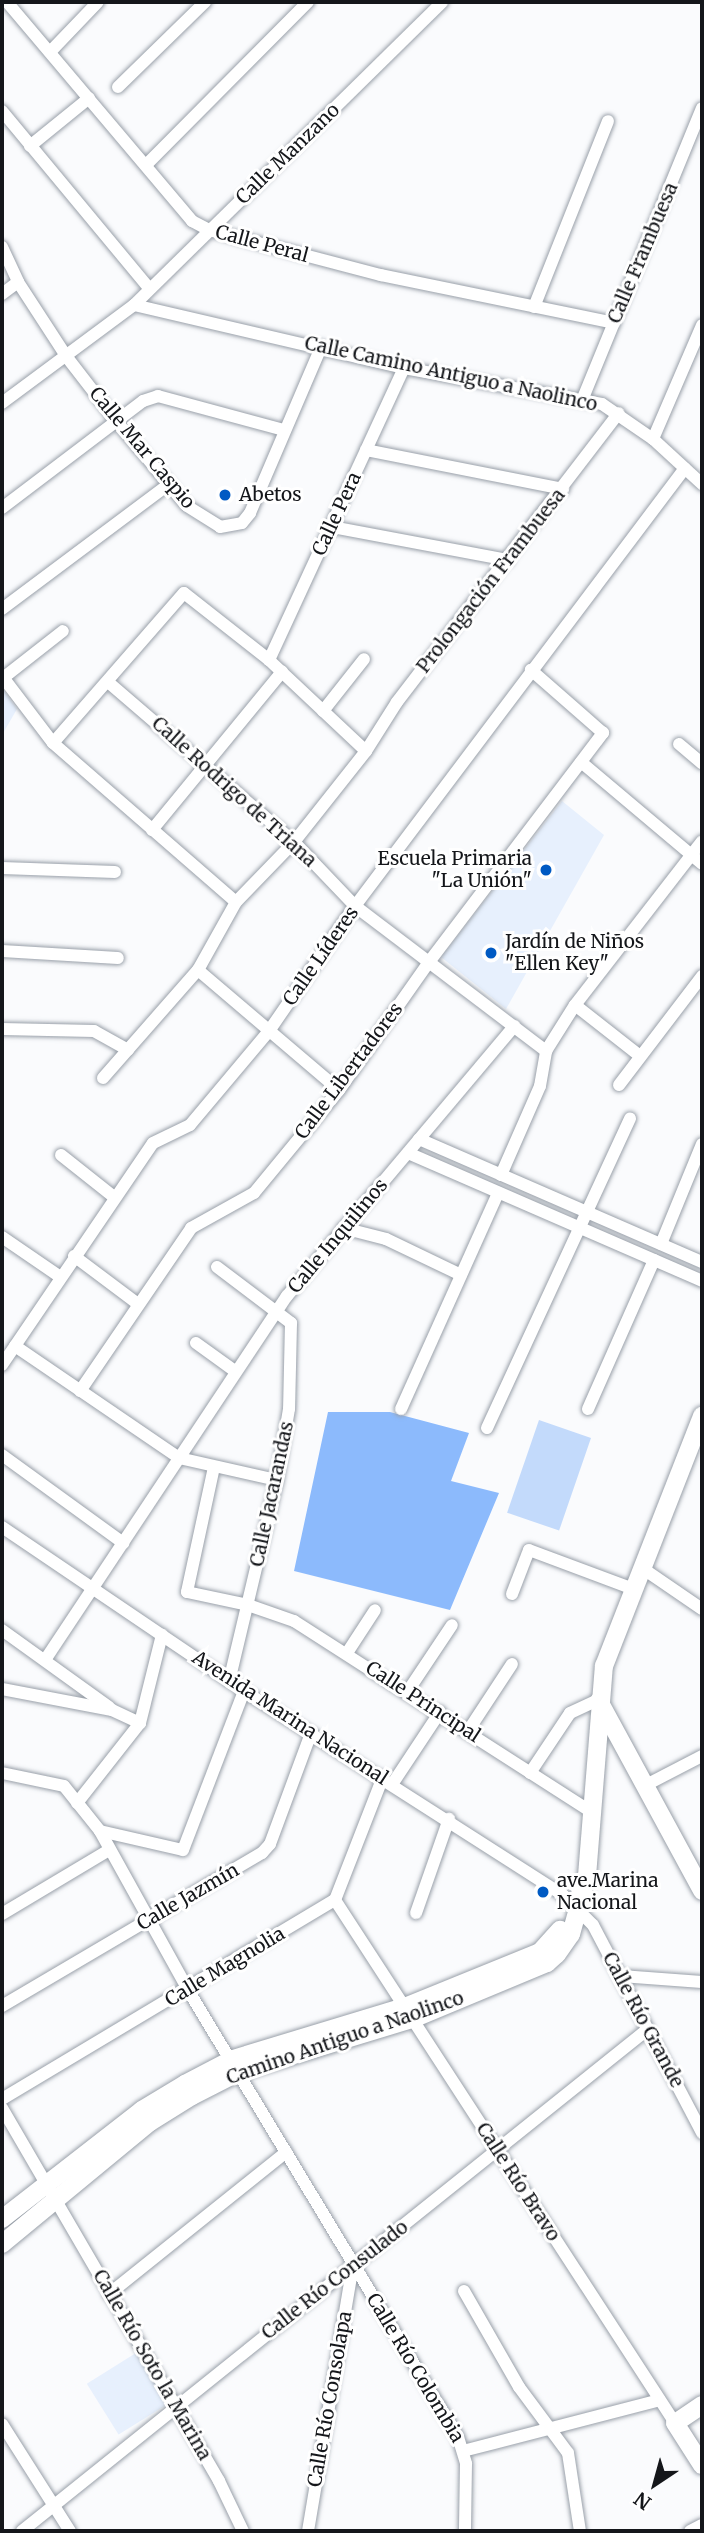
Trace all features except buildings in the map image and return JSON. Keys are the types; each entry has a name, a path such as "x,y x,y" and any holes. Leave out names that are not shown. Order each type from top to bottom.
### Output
{"main road":[{"name":"Camino Antiguo a Naolinco","path":"2,2218 142,2110 237,2065 411,2012 547,1963 571,1934 587,1876 598,1700 611,1643 645,1570 702,1416"},
{"path":"598,1700 699,1880"},
{"name":"Camino Antiguo a Naolinco","path":"2,2244 150,2122 237,2065"},
{"path":"675,2423 702,2405"},
{"name":"Calle Río Bravo","path":"675,2423 702,2465"}],"street":[{"name":"Calle Peral","path":"7,2 192,221 209,230 381,275 614,323"},
{"path":"50,52 99,2"},
{"path":"118,87 205,2"},
{"path":"146,165 308,2"},
{"name":"Calle Manzano","path":"2,403 134,305 442,2"},
{"path":"30,146 89,98"},
{"name":"Calle Frambuesa","path":"583,398 702,108"},
{"path":"2,111 150,289"},
{"path":"534,307 608,121"},
{"name":"Calle Mar Caspio","path":"2,247 18,282 66,356 117,422 187,506 220,527 243,523 321,347"},
{"path":"2,294 18,282"},
{"name":"Calle Camino Antiguo a Naolinco","path":"134,305 404,368 583,398 619,414 653,439 702,484"},
{"path":"653,439 702,324"},
{"name":"Calle Pera","path":"269,660 404,368"},
{"path":"2,508 117,422 158,396 284,430"},
{"name":"Prolongación Frambuesa","path":"103,1078 198,970 236,902 293,842 366,751 397,702 619,414"},
{"path":"366,450 563,489"},
{"name":"Calle Líderes","path":"2,1365 153,1143 190,1125 269,1031 355,906 685,468"},
{"path":"2,609 168,485"},
{"path":"332,527 508,560"},
{"path":"53,743 184,593 269,660 366,751"},
{"path":"63,631 2,677 53,743 236,902"},
{"path":"323,711 364,659"},
{"name":"Calle Libertadores","path":"80,1391 191,1228 254,1193 340,1090 429,962 603,733 531,670"},
{"path":"152,830 282,672"},
{"name":"Calle Rodrigo de Triana","path":"108,682 208,765 293,842 355,906 546,1051"},
{"path":"679,744 702,763"},
{"path":"581,762 702,864"},
{"path":"501,1175 540,1086 546,1051 575,1005 702,841"},
{"path":"2,868 115,872"},
{"path":"2,951 118,958"},
{"path":"198,970 340,1090"},
{"path":"619,1085 702,976"},
{"path":"575,1005 640,1056"},
{"name":"Calle Inquilinos","path":"45,1661 278,1310 343,1228 514,1026"},
{"path":"2,1029 94,1031 128,1051"},
{"path":"487,1428 630,1118"},
{"path":"419,1139 702,1262"},
{"path":"661,1244 702,1144"},
{"path":"408,1153 702,1280"},
{"path":"61,1155 114,1197"},
{"path":"401,1409 498,1193"},
{"path":"343,1228 386,1239 460,1275"},
{"path":"2,1237 60,1276"},
{"path":"74,1256 138,1304"},
{"path":"588,1409 654,1260"},
{"path":"218,1267 278,1310"},
{"name":"Calle Jacarandas","path":"229,1681 277,1480 289,1409 291,1323 278,1310"},
{"path":"196,1343 236,1372"},
{"path":"15,1346 178,1458 277,1480"},
{"path":"2,1455 123,1543"},
{"name":"Calle Principal","path":"214,1467 187,1592 248,1605 294,1621 408,1691 592,1812"},
{"name":"Avenida Marina Nacional","path":"2,1527 244,1691 449,1819 579,1909"},
{"path":"512,1594 528,1550 636,1590"},
{"path":"645,1570 702,1609"},
{"path":"347,1653 375,1610"},
{"path":"408,1691 452,1625"},
{"path":"2,1630 112,1710 140,1723"},
{"path":"77,1803 140,1723 162,1635"},
{"path":"468,1731 512,1664"},
{"path":"2,1689 112,1710"},
{"path":"100,1831 183,1850 244,1691"},
{"path":"530,1773 570,1713 598,1700"},
{"path":"335,1900 388,1780 440,1712"},
{"name":"Calle Jazmín","path":"2,2006 262,1853 270,1844 311,1733"},
{"path":"646,1785 702,1756"},
{"name":"Calle Río Colombia","path":"2,1773 64,1786 100,1831 188,1990 237,2065 353,2266 450,2421 463,2451 465,2531"},
{"path":"416,1913 449,1819"},
{"path":"2,1914 109,1850"},
{"name":"Calle Magnolia","path":"2,2099 335,1900"},
{"name":"Calle Río Bravo","path":"335,1900 411,2012 498,2152 675,2423"},
{"name":"Calle Río Grande","path":"579,1909 621,1976 702,2133"},
{"path":"621,1976 702,1982"},
{"name":"Calle Río Consulado","path":"22,2531 174,2407 498,2152 648,2029"},
{"name":"Calle Río Soto la Marina","path":"2,2108 6,2125 57,2201 219,2481 243,2531"},
{"path":"109,2294 286,2152"},
{"name":"Calle Río Consolapa","path":"308,2531 353,2266"},
{"path":"464,2291 519,2387 568,2453 580,2531"},
{"path":"463,2451 552,2431 660,2400"},
{"path":"2,2424 70,2531"},
{"path":"690,2531 702,2525"}],"shaded area":[{"path":"2,688 17,709 2,735"},
{"name":"Escuela Primaria \"La Unión\"","path":"562,801 604,835 506,1009 441,957"},
{"path":"328,1412 390,1412 469,1433 451,1481 499,1493 450,1610 294,1571"},
{"path":"539,1420 591,1438 559,1531 507,1513"},
{"path":"136,2353 168,2404 119,2435 87,2384"}],"place":[{"name":"Abetos","path":"225,495"},
{"name":"Escuela Primaria \"La Unión\"","path":"546,870"},
{"name":"Jardín de Niños \"Ellen Key\"","path":"491,953"},
{"name":"ave.Marina Nacional","path":"543,1892"}]}
